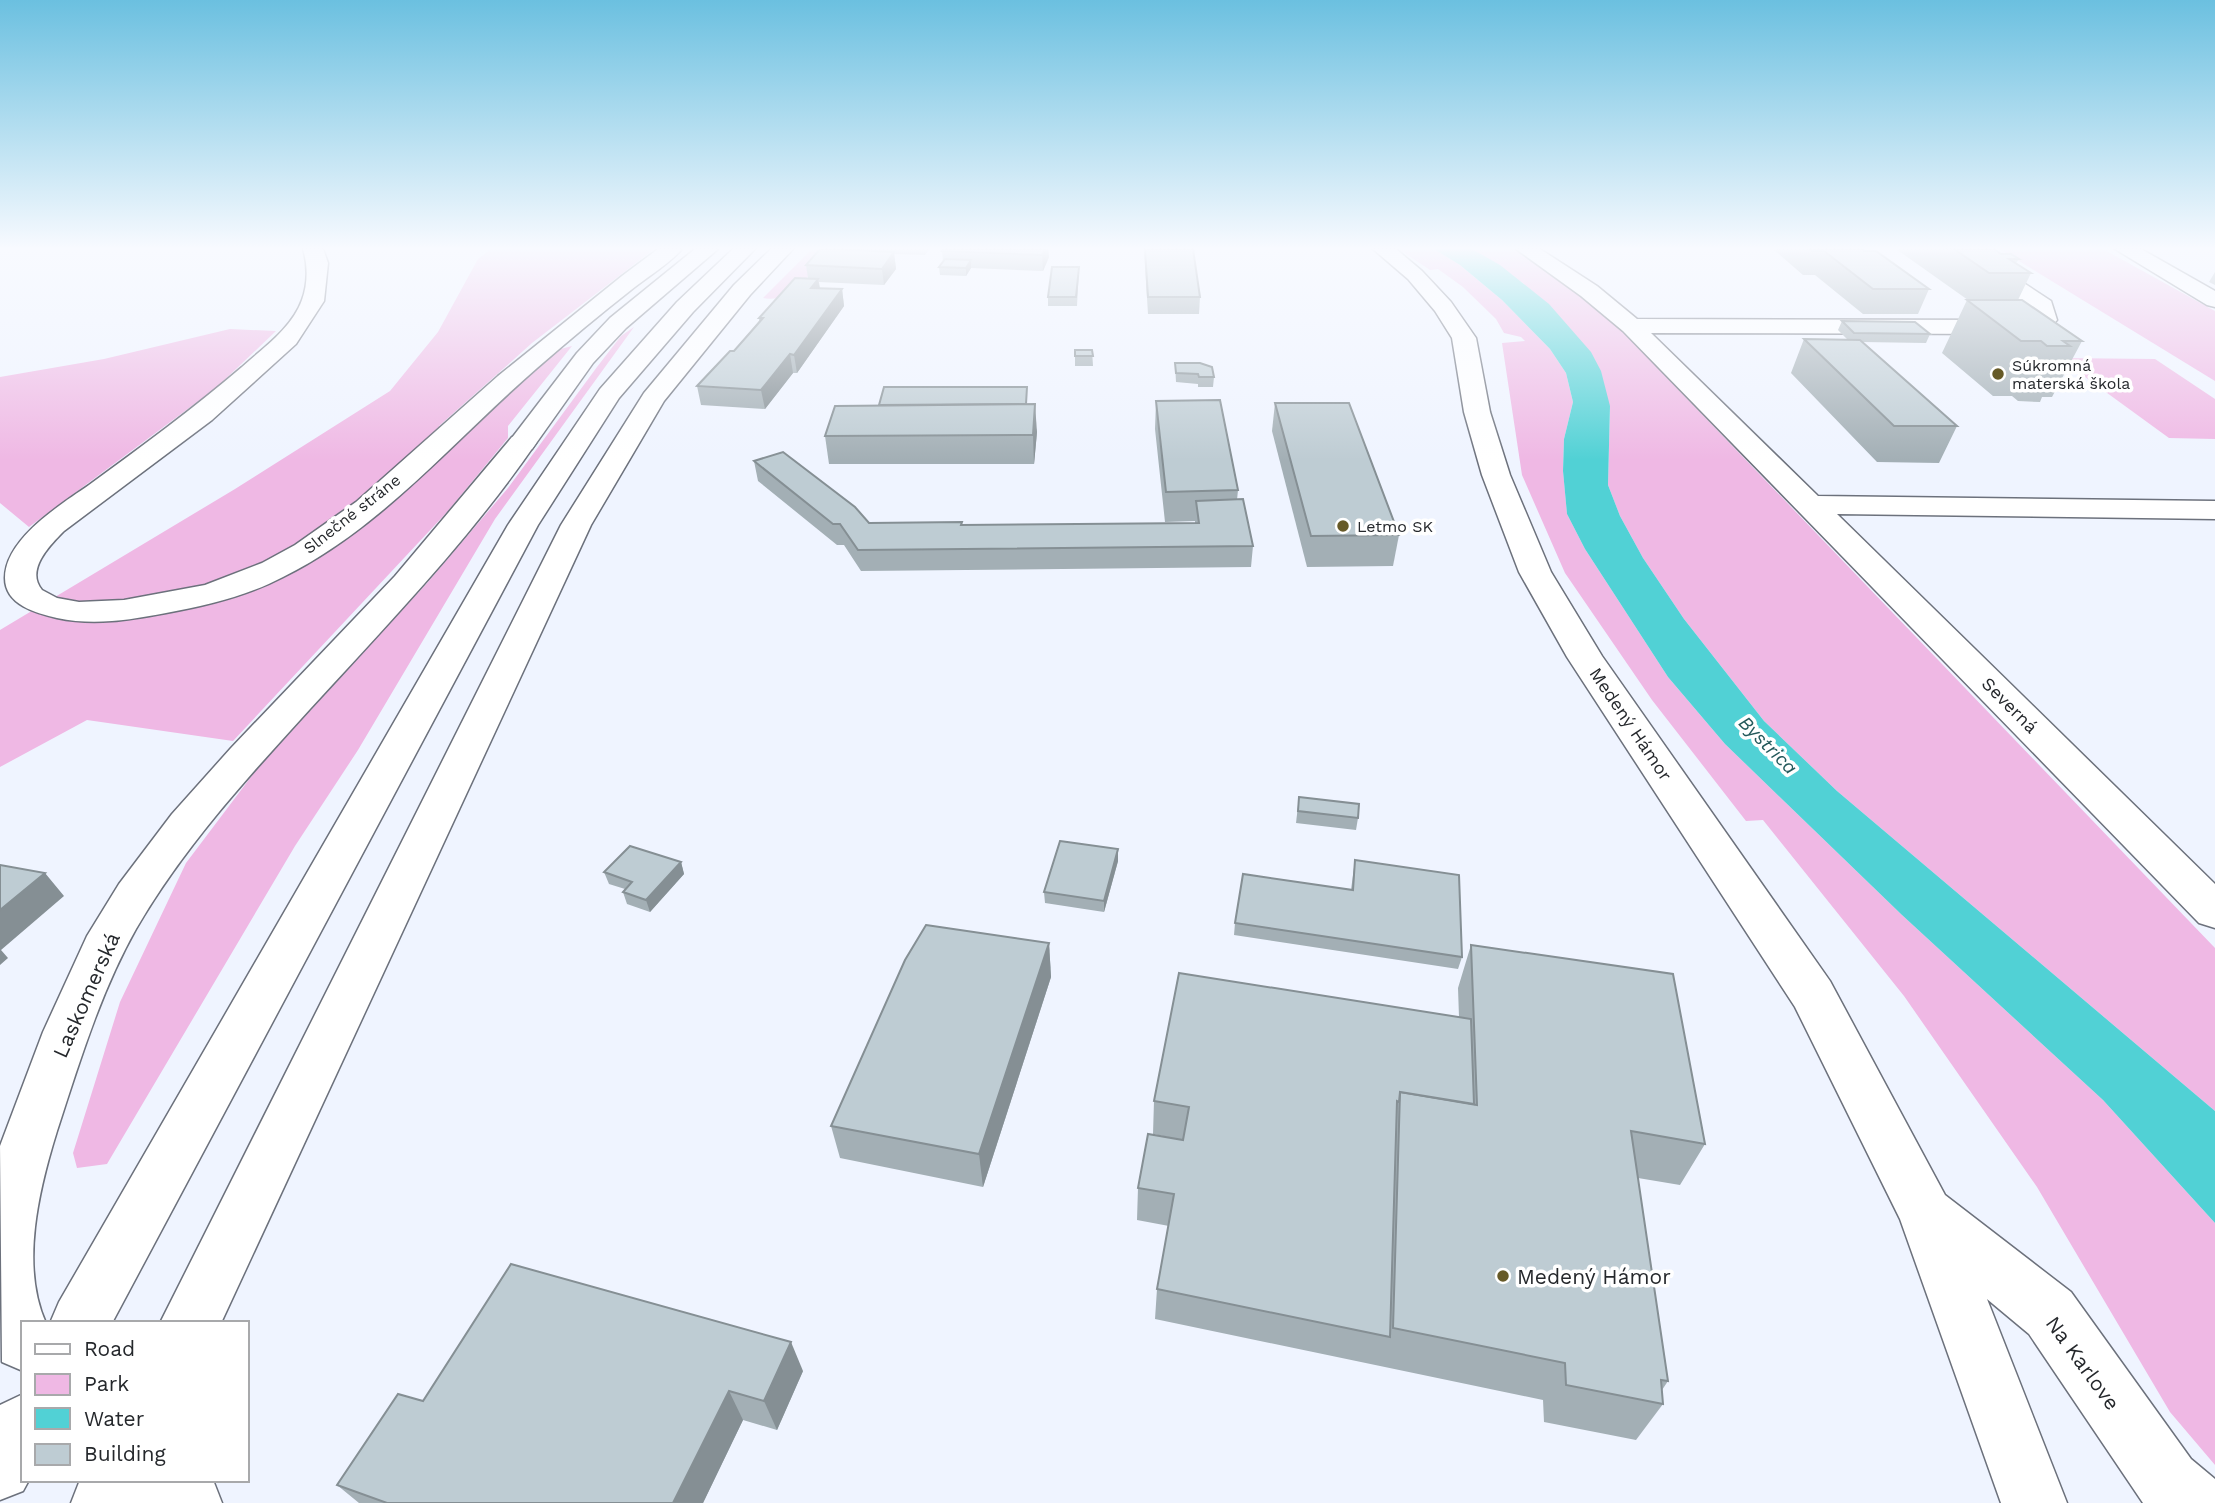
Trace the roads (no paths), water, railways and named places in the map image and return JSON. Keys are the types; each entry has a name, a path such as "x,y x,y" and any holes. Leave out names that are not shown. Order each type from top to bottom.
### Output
{"main road":[{"name":"Slnečné stráne","path":"301,319 288,339 220,400 53,525 32,546 21,566 20,583 28,596 50,607 82,613 122,611 225,589 273,570 311,548 385,491 578,319"},
{"name":"Laskomerská","path":"21,1337 8,1309 2,1243 25,1149 93,969 132,898 226,775 366,627 459,523 585,358 623,319"},
{"path":"81,1321 344,843 523,525 571,448 609,394 674,319"},
{"path":"191,1321 576,525 653,398 717,319"},
{"name":"Medený Hámor","path":"1451,319 1464,338 1478,412 1493,463 1535,572 1585,657 1813,995 1925,1212 2035,1503"},
{"name":"Severná","path":"1623,319 2213,907"},
{"path":"1631,326 2012,327 2034,325 2046,319"},
{"path":"1812,505 2215,510"},
{"name":"Na Karlove","path":"1925,1212 2050,1313 2168,1482 2192,1503"},
{"path":"0,1468 21,1430"},
{"path":"104,1503 113,1482"},
{"path":"158,1482 190,1503"}],"water":[{"name":"Bystrica","path":"1521,319 1562,319 1591,352 1601,371 1610,406 1608,485 1620,516 1643,558 1684,619 1764,721 1837,791 2215,1111 2215,1223 2103,1100 1902,915 1725,744 1668,677 1585,549 1567,514 1563,471 1564,439 1573,402 1566,373 1550,349"}],"place":[{"name":"Súkromná materská škola","path":"1998,374"},
{"name":"Letmo SK","path":"1343,526"},
{"name":"Medený Hámor","path":"1503,1276"}]}
